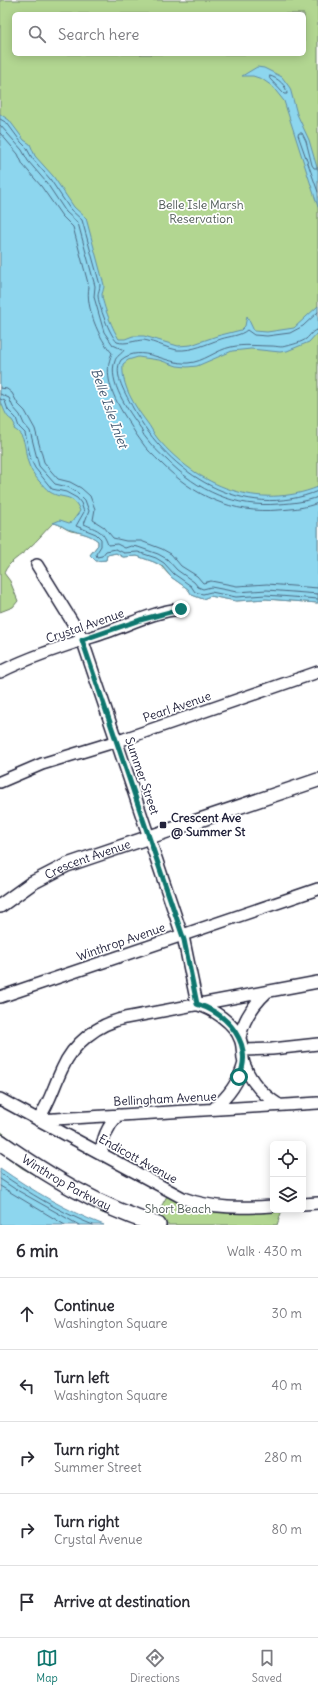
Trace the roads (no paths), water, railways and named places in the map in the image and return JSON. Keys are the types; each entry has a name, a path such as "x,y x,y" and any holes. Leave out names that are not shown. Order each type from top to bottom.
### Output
{"main road":[{"name":"Winthrop Parkway","path":"0,1142 49,1174 89,1197 133,1217 158,1225"}],"street":[{"name":"Summer Street","path":"37,565 77,628 82,640 182,935 197,1004"},
{"name":"Crystal Avenue","path":"0,672 19,663 82,640 140,620 181,609"},
{"name":"Pearl Avenue","path":"0,782 42,764 116,741 318,672"},
{"name":"Crescent Avenue","path":"0,906 26,886 54,870 318,780"},
{"name":"Winthrop Avenue","path":"0,997 318,888"},
{"path":"38,1120 50,1099 67,1058 78,1045 105,1025 120,1019 318,982"},
{"path":"240,1038 247,1017 268,991"},
{"path":"197,1004 216,1013 229,1024 240,1038 244,1063 256,1085 279,1105"},
{"path":"243,1050 272,1049 318,1044"},
{"path":"213,1109 224,1099 234,1086 244,1063"},
{"name":"Endicott Avenue","path":"0,1099 172,1193 195,1202 226,1208 270,1206"},
{"name":"Bellingham Avenue","path":"38,1120 318,1103"},
{"path":"102,1155 102,1144 106,1134 118,1115"},
{"path":"306,1204 318,1203"}],"water":[{"path":"257,67 264,68 282,77 290,88 297,114 309,140 318,171 318,207 284,101 272,86 262,79 253,76 242,76"},
{"name":"Belle Isle Inlet","path":"0,114 9,120 24,140 30,144 35,156 53,176 74,207 86,218 104,285 102,294 104,304 111,324 119,339 125,339 133,336 144,336 178,346 191,345 241,330 245,326 247,316 254,331 267,332 294,328 318,306 318,332 309,342 287,351 280,352 251,349 232,351 197,366 187,367 177,366 159,360 138,357 128,360 123,364 123,372 129,394 158,439 174,456 191,470 230,490 252,495 273,496 296,494 318,487 318,603 266,599 236,601 210,596 203,599 192,595 188,589 171,577 162,566 154,562 137,556 123,557 116,553 107,555 106,560 96,561 90,555 98,545 98,541 88,535 53,523 60,520 69,523 72,522 80,511 74,501 67,497 50,492 35,476 29,465 23,439 14,429 15,425 6,414 0,401"},
{"path":"0,1168 50,1200 104,1225 0,1225"}],"place":[{"name":"Crescent Ave @ Summer St","path":"163,825"}],"park label":[{"name":"Belle Isle Marsh Reservation","path":"201,212"},
{"name":"Short Beach","path":"178,1209"}]}
